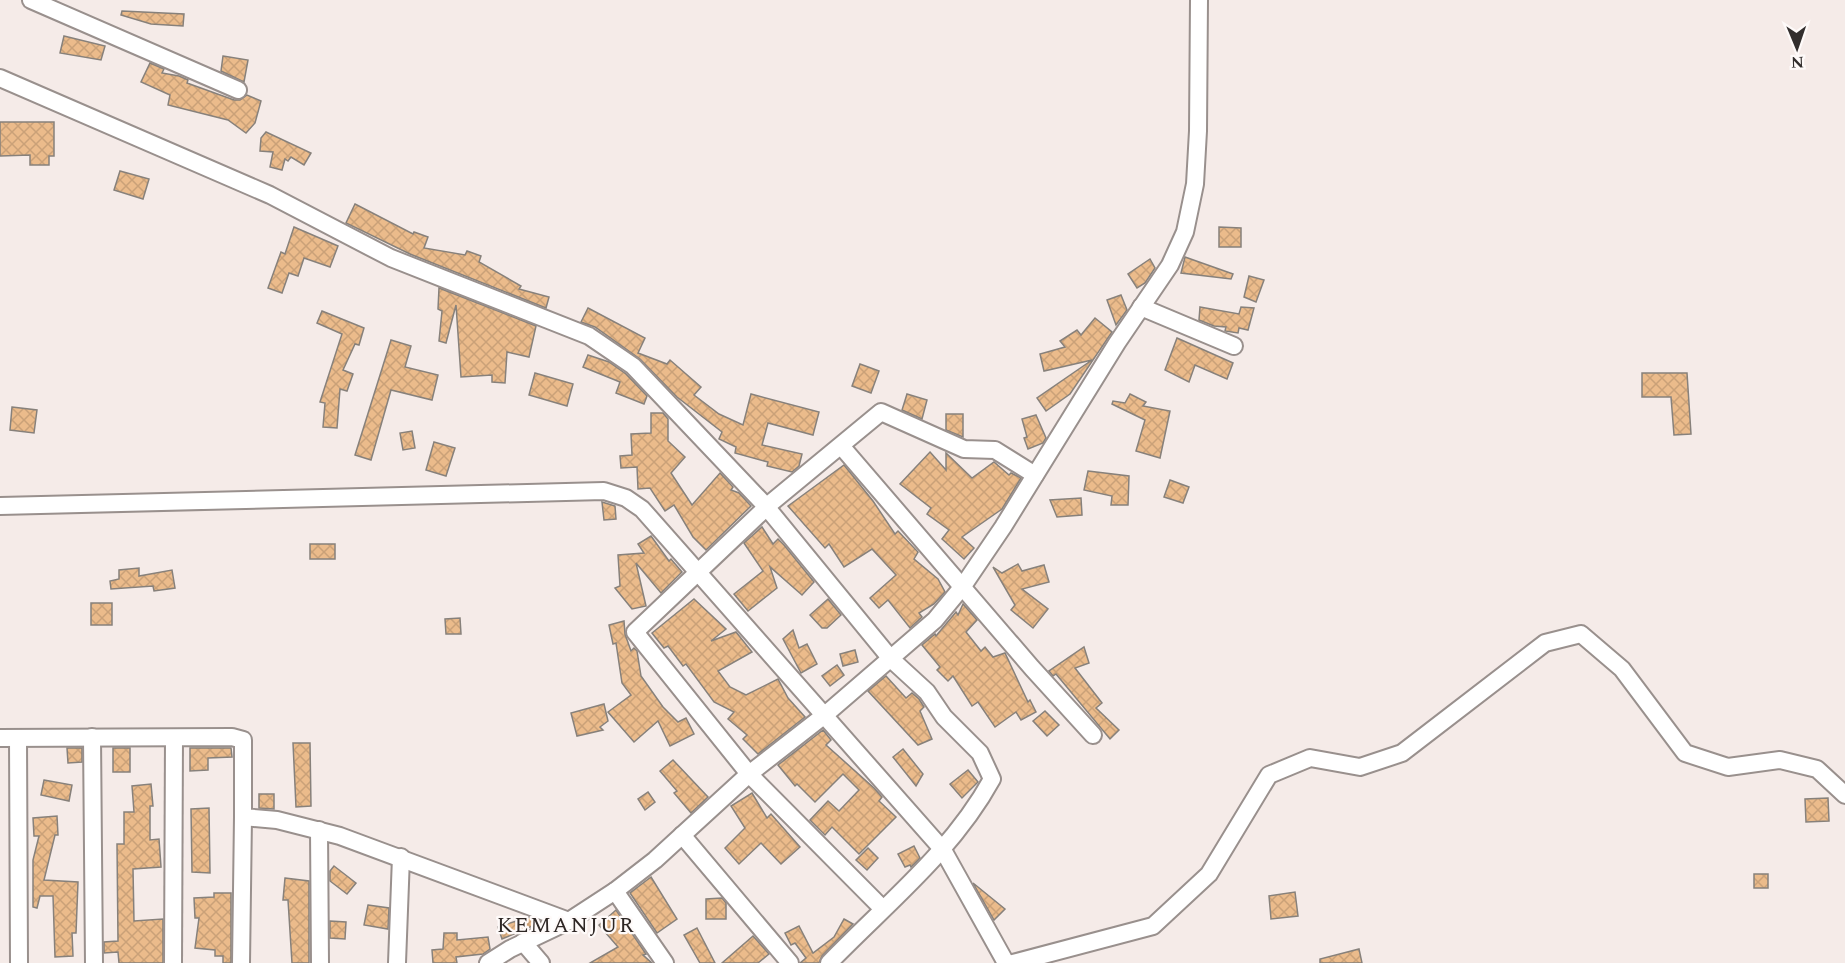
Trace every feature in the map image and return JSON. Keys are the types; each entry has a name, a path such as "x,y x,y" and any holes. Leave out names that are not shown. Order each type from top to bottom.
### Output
{"street":[{"path":"31,0 238,90"},
{"path":"488,963 523,942 569,921 615,891 682,835 749,774 826,714 891,659 935,620 963,586 1170,265 1185,232 1195,184 1198,131 1199,0"},
{"path":"0,78 270,195 391,258 589,336 633,366 767,507 891,659 927,692 944,717 980,753 992,779 976,808 943,850 829,963"},
{"path":"1141,307 1234,346"},
{"path":"882,908 749,774 635,632 767,507 842,447 881,412 964,450 995,450 1035,475"},
{"path":"842,447 1093,735"},
{"path":"0,506 604,491 626,498 642,509 826,714 943,850 1006,963"},
{"path":"1013,963 1153,926 1209,874 1269,776 1310,758 1360,767 1402,753 1545,643 1581,634 1622,669 1685,753 1728,767 1780,760 1817,769 1845,795"},
{"path":"92,736 94,963"},
{"path":"0,738 232,737 243,741 241,963"},
{"path":"18,738 19,963"},
{"path":"173,963 174,738"},
{"path":"243,817 277,820 319,830 401,857 569,921"},
{"path":"319,830 320,963"},
{"path":"682,835 790,963"},
{"path":"397,963 401,857"},
{"path":"615,891 665,963"},
{"path":"523,942 541,963"}],"building":[{"path":"122,11 184,14 183,26 151,24 121,15"},
{"path":"64,36 105,46 101,60 60,53"},
{"path":"223,56 248,60 244,82 221,71"},
{"path":"150,63 164,69 162,73 179,76 188,80 187,83 234,100 240,100 247,95 261,101 255,123 246,133 228,120 168,105 170,95 141,82"},
{"path":"0,122 54,122 54,156 49,156 49,165 30,165 30,155 0,156"},
{"path":"266,132 311,153 304,165 291,157 288,161 285,159 282,170 270,167 273,152 260,151 261,138"},
{"path":"120,171 149,179 143,199 114,190"},
{"path":"355,204 413,234 414,232 428,237 424,248 465,255 467,251 481,256 479,262 521,286 519,289 549,297 546,308 410,254 346,223"},
{"path":"294,227 338,246 330,267 304,258 298,276 289,273 282,293 268,288 281,252 285,254"},
{"path":"1219,227 1241,228 1241,247 1219,247"},
{"path":"1185,257 1233,274 1231,279 1181,273"},
{"path":"1150,259 1155,268 1145,283 1137,288 1128,274"},
{"path":"1249,276 1264,280 1256,302 1244,297"},
{"path":"439,288 536,326 529,357 507,352 505,383 492,382 492,375 461,377 456,305 446,343 439,341 442,311 438,309"},
{"path":"1121,295 1127,310 1116,325 1107,300"},
{"path":"1200,307 1239,314 1241,307 1254,308 1248,330 1239,328 1238,333 1225,331 1226,327 1214,326 1199,320"},
{"path":"588,308 645,338 638,353 667,364 670,360 701,387 694,395 719,414 743,425 751,394 819,412 813,435 768,423 762,445 802,454 799,466 792,472 767,466 768,462 735,453 736,447 719,439 722,432 677,397 640,359 595,327 581,322"},
{"path":"322,311 364,328 359,345 355,344 343,370 353,374 347,391 340,389 337,428 323,427 325,403 320,402 342,334 317,323"},
{"path":"1095,318 1112,332 1070,394 1046,411 1037,398 1092,360 1044,371 1040,354 1065,347 1060,341 1077,330 1081,335"},
{"path":"1177,338 1233,363 1227,379 1195,365 1189,382 1165,370"},
{"path":"391,340 411,346 405,367 438,375 432,400 391,390 371,460 355,455"},
{"path":"588,355 609,362 626,374 647,396 644,404 616,393 620,382 583,367"},
{"path":"860,364 879,371 871,393 852,386"},
{"path":"535,373 573,384 567,406 529,395"},
{"path":"1642,373 1687,373 1691,434 1674,435 1671,397 1642,397"},
{"path":"907,394 927,400 922,419 902,410"},
{"path":"1130,394 1146,402 1143,406 1170,411 1160,458 1136,451 1145,420 1112,404 1113,401 1125,403"},
{"path":"12,407 37,410 34,433 10,430"},
{"path":"651,413 663,413 668,419 668,441 685,457 671,473 692,505 720,473 733,487 731,490 739,493 751,506 706,550 693,537 674,505 665,511 650,488 638,489 637,467 621,468 620,456 632,455 631,434 651,433"},
{"path":"946,414 963,414 963,437 946,430"},
{"path":"1036,415 1046,438 1043,443 1028,449 1022,419"},
{"path":"412,431 415,448 403,450 400,433"},
{"path":"434,442 455,448 446,476 426,470"},
{"path":"930,452 946,470 946,453 972,478 994,462 1009,475 1011,473 1021,478 1002,509 962,537 974,548 964,559 942,539 949,530 927,514 931,508 900,484"},
{"path":"844,465 873,501 895,534 898,531 918,552 914,559 938,579 945,592 934,604 919,613 922,617 910,628 888,600 879,608 870,598 896,575 872,549 844,567 829,544 825,548 788,506"},
{"path":"1088,471 1129,476 1128,505 1111,505 1112,496 1084,490"},
{"path":"1170,480 1189,487 1183,503 1164,497"},
{"path":"1081,498 1082,515 1057,517 1050,500"},
{"path":"602,502 615,506 616,519 604,520"},
{"path":"762,527 773,544 778,539 814,582 802,595 770,567 777,588 748,611 734,594 763,571 744,543"},
{"path":"651,536 669,561 671,559 682,572 661,593 636,563 646,606 632,609 615,588 620,586 618,555 644,553 638,544"},
{"path":"310,544 335,544 335,559 310,559"},
{"path":"1018,564 1022,571 1044,565 1049,582 1022,589 1048,609 1033,628 1011,610 1015,605 993,567 1002,573"},
{"path":"139,568 139,576 172,570 175,588 154,591 153,586 111,589 110,581 119,579 119,570"},
{"path":"694,599 726,629 711,641 736,632 752,652 718,671 730,687 746,695 778,679 788,698 805,717 758,754 743,739 747,735 728,719 734,712 714,702 686,664 683,666 668,646 664,648 652,633"},
{"path":"828,599 841,615 827,628 822,628 810,615"},
{"path":"91,603 112,603 112,625 91,625"},
{"path":"963,604 977,620 966,632 981,651 985,647 993,657 1005,653 1028,702 1030,700 1036,712 1021,720 1016,712 995,727 978,702 972,706 953,676 948,681 937,670 940,667 922,645 935,634 936,636 956,612 958,615"},
{"path":"460,618 461,634 446,634 445,619"},
{"path":"624,621 625,634 631,651 634,648 637,651 641,676 663,707 678,722 686,718 694,734 670,746 658,721 634,742 608,712 631,695 622,683 616,643 613,644 609,625"},
{"path":"793,630 799,648 807,644 817,664 801,673 783,639"},
{"path":"1084,647 1089,663 1075,668 1102,703 1096,708 1119,730 1110,739 1056,674 1053,676 1049,671"},
{"path":"855,650 858,662 843,666 840,654"},
{"path":"837,665 844,675 830,686 822,676"},
{"path":"886,676 906,698 912,693 919,699 924,707 920,711 932,739 918,745 868,691"},
{"path":"604,704 608,721 600,727 603,730 577,736 571,713"},
{"path":"1045,711 1059,725 1047,736 1033,721"},
{"path":"823,730 831,740 826,745 874,788 882,797 879,801 896,817 859,854 832,827 825,835 810,820 828,801 839,811 859,790 843,774 815,802 797,784 795,786 778,765"},
{"path":"293,743 310,743 311,806 296,807"},
{"path":"67,748 82,748 82,762 68,763"},
{"path":"113,748 130,748 130,772 113,772"},
{"path":"190,748 231,748 232,757 208,758 208,770 190,771"},
{"path":"903,749 923,774 916,786 893,757"},
{"path":"673,760 708,797 691,813 674,793 677,791 660,771"},
{"path":"968,770 978,782 962,798 950,784"},
{"path":"44,780 72,785 69,801 41,795"},
{"path":"151,784 153,806 150,806 150,840 159,839 161,867 133,869 134,921 163,919 163,963 119,963 118,952 104,953 104,942 118,941 117,844 124,844 124,812 134,812 132,786"},
{"path":"648,792 655,802 645,810 638,799"},
{"path":"752,793 767,818 771,814 800,847 781,864 761,843 739,864 725,848 745,828 731,806"},
{"path":"259,794 274,794 274,809 259,808"},
{"path":"1828,798 1829,821 1806,822 1805,799"},
{"path":"209,808 210,873 192,872 191,809"},
{"path":"57,816 58,835 55,835 44,880 78,882 76,933 72,933 73,956 55,957 53,896 40,896 37,908 33,907 33,860 39,836 34,836 33,818"},
{"path":"914,846 920,858 911,867 910,865 905,867 898,854"},
{"path":"868,848 878,858 867,870 856,860"},
{"path":"334,866 356,883 347,894 330,881 330,871"},
{"path":"1754,874 1768,874 1768,888 1754,888"},
{"path":"651,877 677,919 657,933 630,893"},
{"path":"285,878 309,881 309,963 292,963 288,900 283,900"},
{"path":"973,883 1005,909 994,920"},
{"path":"1295,892 1298,916 1271,919 1269,896"},
{"path":"214,893 231,893 231,963 223,963 223,956 215,956 215,950 195,948 199,918 195,918 194,898 214,897"},
{"path":"722,898 726,903 726,919 706,919 706,899"},
{"path":"368,905 389,908 388,929 364,925"},
{"path":"616,910 646,954 643,955 652,963 590,963 618,947 599,925"},
{"path":"528,917 542,922 502,939 498,927"},
{"path":"844,919 853,924 822,956 819,963 800,963 806,958 795,943 791,945 785,933 799,926 813,953 834,937"},
{"path":"330,921 346,922 345,939 330,938"},
{"path":"697,928 715,963 700,963 684,935"},
{"path":"444,933 457,933 457,940 488,937 490,949 483,954 456,957 457,963 433,963 432,950 443,949"},
{"path":"753,936 769,954 758,963 722,963"},
{"path":"1359,949 1362,963 1320,963 1320,959"}],"district":[{"name":"KEMANJUR","path":"566,925"}]}
